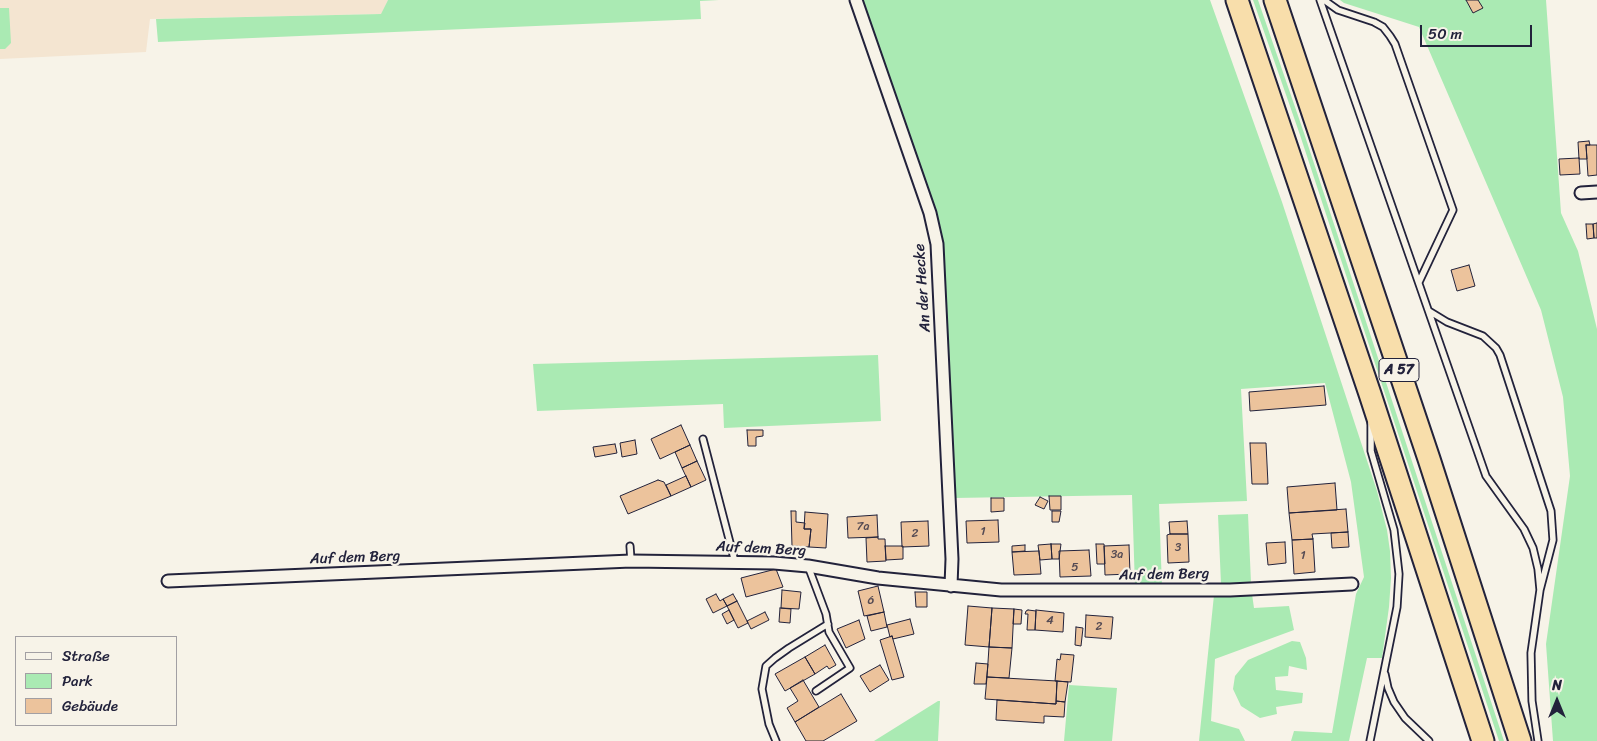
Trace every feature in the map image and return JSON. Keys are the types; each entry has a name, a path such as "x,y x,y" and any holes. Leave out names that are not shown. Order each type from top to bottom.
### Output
{"highway":[{"name":"A 57","path":"1237,0 1370,394 1484,741"},
{"name":"A 57","path":"1275,0 1429,459 1520,741"}],"street":[{"name":"An der Hecke","path":"856,0 930,213 937,244 952,559 951,586"},
{"path":"1582,193 1597,192"},
{"name":"Auf dem Berg","path":"168,581 631,561 774,563 808,566 878,578 1001,590 1230,590 1352,584"}],"lane":[{"path":"1320,0 1486,476 1524,529 1533,548 1540,590"},
{"path":"1324,0 1338,10 1374,22 1383,28 1395,44 1453,210 1419,282"},
{"path":"1429,311 1447,322 1490,340 1500,355 1552,511 1553,540 1540,590 1532,635 1530,661 1532,700 1538,741"},
{"path":"1370,394 1371,451 1394,530 1399,574 1397,607 1370,741"},
{"path":"703,439 735,562"},
{"path":"630,546 631,561"},
{"path":"808,566 826,614 832,638 850,668 816,691"},
{"path":"776,741 768,724 762,689 766,666 789,648 828,624"},
{"path":"1385,672 1388,688 1394,702 1405,718 1429,741"}],"shaded area":[{"path":"0,0 388,0 382,14 150,19 146,52 0,59"}],"green space":[{"path":"388,0 719,0 700,1 701,19 158,42 156,19 381,14"},
{"path":"862,0 1210,0 1282,202 1377,491 1387,530 1391,578 1382,658 1367,658 1349,741 1291,741 1294,731 1332,733 1356,594 1364,577 1351,482 1325,383 1241,389 1247,501 1159,504 1162,587 1135,587 1132,495 954,498 943,240"},
{"path":"1253,0 1258,0 1304,133 1504,741 1499,741 1300,135"},
{"path":"1340,0 1546,0 1561,213 1578,251 1597,329 1597,741 1553,741 1546,644 1570,476 1563,397 1541,310 1419,27 1344,3"},
{"path":"0,8 9,8 11,43 5,49 0,49"},
{"path":"878,355 881,421 724,428 723,404 537,411 533,364"},
{"path":"1248,514 1251,583 1221,584 1218,515"},
{"path":"1252,594 1254,608 1289,606 1294,630 1215,659 1211,721 1239,729 1245,741 1199,741 1214,595"},
{"path":"1292,641 1300,642 1306,658 1307,670 1289,666 1288,676 1275,677 1276,690 1303,693 1302,703 1276,707 1277,714 1260,718 1241,706 1233,689 1235,676 1248,660"},
{"path":"1069,685 1117,688 1112,741 1064,741"},
{"path":"940,701 938,741 874,741"}],"building":[{"path":"1466,0 1478,0 1483,8 1473,13"},
{"path":"1589,141 1590,145 1586,145 1587,159 1579,159 1578,142"},
{"path":"1586,145 1597,145 1597,175 1588,176"},
{"path":"1579,158 1580,174 1560,175 1559,159"},
{"path":"1597,223 1597,238 1594,238 1593,224"},
{"path":"1586,224 1593,224 1594,238 1587,239"},
{"path":"1469,265 1475,286 1457,291 1451,270"},
{"path":"1324,386 1326,405 1250,411 1249,392"},
{"path":"681,425 690,445 660,459 651,439"},
{"path":"747,430 763,430 763,436 756,437 756,446 748,446"},
{"path":"635,440 637,454 622,457 620,443"},
{"path":"1250,443 1266,443 1268,484 1252,484"},
{"path":"615,444 617,453 595,457 593,447"},
{"path":"690,445 697,461 682,468 675,452"},
{"path":"697,461 706,480 691,487 682,468"},
{"path":"686,476 691,487 671,496 666,485"},
{"path":"658,480 664,482 671,496 628,514 620,496"},
{"path":"1335,483 1337,510 1289,513 1287,487"},
{"path":"1049,496 1061,496 1061,510 1050,510"},
{"path":"1040,497 1048,501 1044,509 1035,505"},
{"path":"991,498 1004,498 1004,511 991,512"},
{"path":"1346,509 1348,532 1312,534 1313,539 1292,540 1289,513"},
{"path":"791,511 796,511 796,522 805,523 804,529 811,529 809,547 792,546"},
{"path":"1052,511 1061,511 1059,522 1052,522"},
{"path":"805,512 828,514 826,548 809,547 811,529 804,529"},
{"path":"877,515 878,537 848,538 847,517"},
{"path":"998,520 999,542 967,543 966,521"},
{"path":"928,521 929,546 902,547 901,522"},
{"path":"1187,521 1188,534 1170,534 1169,522"},
{"path":"1348,532 1349,547 1332,548 1331,533"},
{"path":"1188,534 1189,562 1168,563 1167,535"},
{"path":"878,537 878,539 885,539 886,561 867,562 866,538"},
{"path":"1313,539 1315,572 1294,574 1292,540"},
{"path":"1285,542 1286,563 1268,565 1266,543"},
{"path":"1051,544 1061,544 1059,559 1052,559"},
{"path":"1051,544 1052,559 1040,560 1038,545"},
{"path":"1096,544 1104,544 1105,564 1097,564"},
{"path":"1025,545 1025,551 1012,552 1012,546"},
{"path":"1129,545 1130,574 1105,575 1104,546"},
{"path":"885,546 903,546 903,559 886,560"},
{"path":"1089,550 1091,576 1060,577 1059,551"},
{"path":"1039,551 1041,574 1014,575 1012,552"},
{"path":"776,569 783,587 746,597 741,578"},
{"path":"878,586 884,612 864,616 858,591"},
{"path":"782,590 801,592 799,609 781,608"},
{"path":"915,592 927,592 927,607 916,607"},
{"path":"716,594 720,601 723,599 727,606 713,613 706,599"},
{"path":"733,594 737,601 727,606 723,599"},
{"path":"737,601 748,623 738,628 727,606"},
{"path":"968,606 992,608 989,647 965,645"},
{"path":"780,608 791,609 790,623 779,622"},
{"path":"992,608 1014,609 1012,648 989,647"},
{"path":"1014,609 1022,610 1021,624 1013,624"},
{"path":"729,610 734,620 727,624 722,614"},
{"path":"1028,610 1036,611 1035,630 1027,630 1028,614 1025,614"},
{"path":"1036,610 1064,613 1063,632 1035,630"},
{"path":"765,612 769,620 751,629 747,621"},
{"path":"884,612 887,627 871,631 867,616"},
{"path":"1086,615 1113,617 1111,639 1085,637"},
{"path":"910,619 914,634 893,639 892,636 890,637 887,625"},
{"path":"859,620 865,639 846,648 837,629"},
{"path":"1076,627 1083,628 1081,646 1075,645"},
{"path":"892,636 904,677 892,680 880,640"},
{"path":"825,645 836,665 829,669 827,666 815,674 805,657"},
{"path":"989,647 1012,648 1009,678 987,677"},
{"path":"1061,654 1074,655 1071,682 1055,681 1057,659 1060,660"},
{"path":"805,657 815,674 785,691 775,674"},
{"path":"976,663 988,664 986,684 974,684"},
{"path":"880,665 889,680 870,692 860,676"},
{"path":"987,677 1057,681 1056,704 985,699"},
{"path":"803,680 819,707 795,722 787,708 798,701 790,688"},
{"path":"1057,681 1068,682 1065,702 1056,701"},
{"path":"841,694 857,721 823,741 806,741 795,722"},
{"path":"997,700 1056,704 1056,701 1065,702 1064,717 1044,716 1044,723 996,720"}]}
